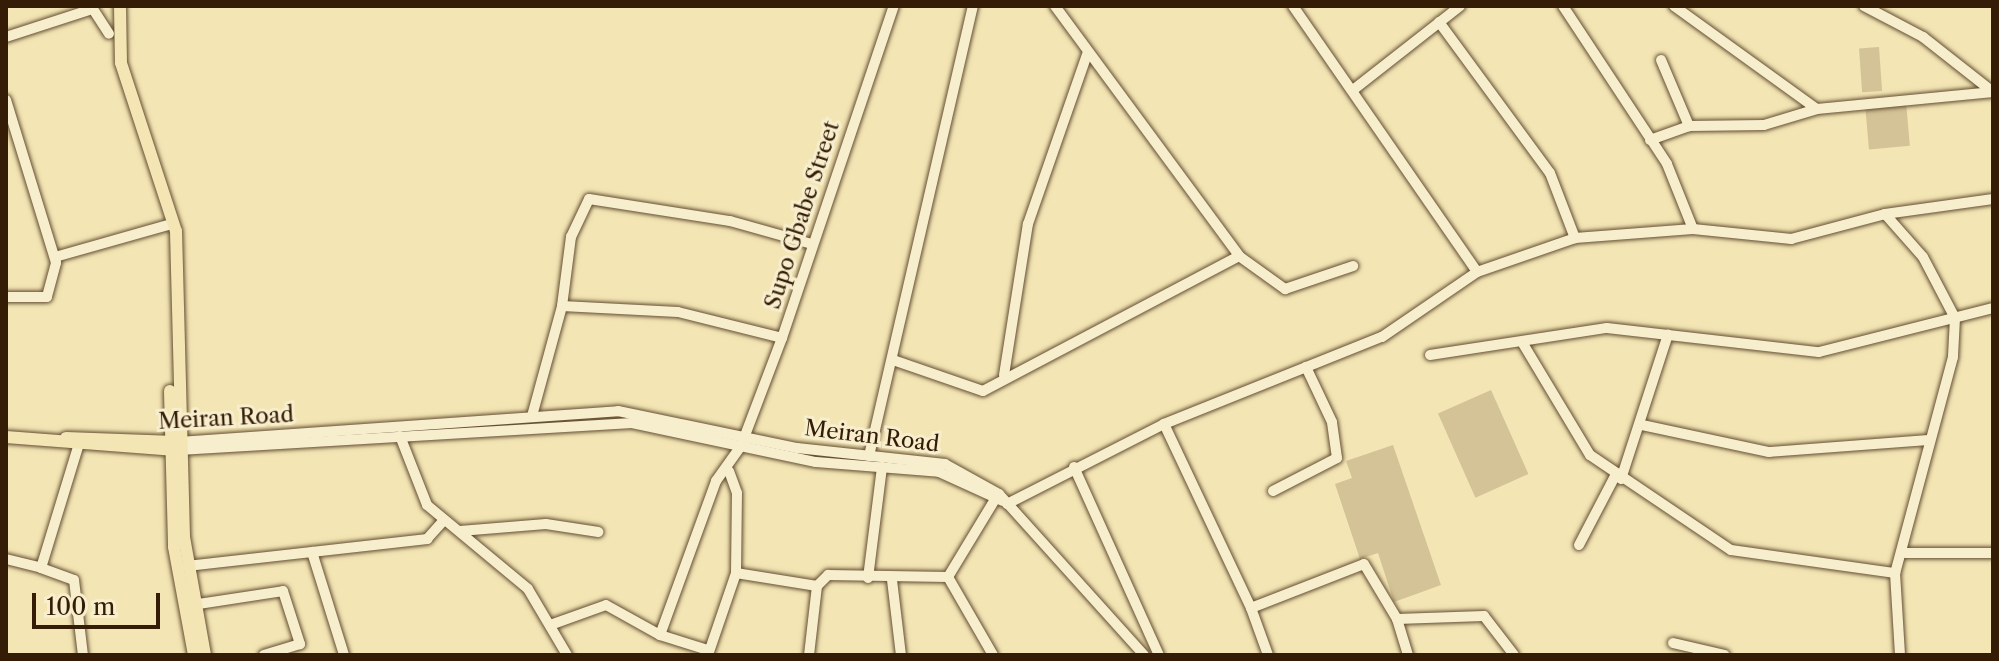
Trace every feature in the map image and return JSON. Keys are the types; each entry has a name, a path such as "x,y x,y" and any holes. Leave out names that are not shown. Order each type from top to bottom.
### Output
{"main road":[{"path":"111,6 109,34 168,225 174,446 192,605 205,655"},
{"path":"120,6 121,63 176,231 174,547 194,655"},
{"name":"Meiran Road","path":"6,430 119,445"},
{"name":"Meiran Road","path":"6,437 78,447 174,446"}],"street":[{"name":"Supo Gbabe Street","path":"660,635 716,481 729,471 782,338 894,6"},
{"path":"869,456 893,360 925,193 973,6"},
{"path":"1055,6 1239,256 1285,289 1353,266"},
{"path":"1293,6 1477,272"},
{"path":"1353,90 1460,6"},
{"path":"1563,6 1682,190 1693,229"},
{"path":"1674,6 1817,109"},
{"path":"1864,6 1923,37 1993,92"},
{"path":"6,37 91,8 109,34"},
{"path":"1439,22 1550,173 1575,238"},
{"path":"1004,375 1028,224 1088,52"},
{"path":"1661,60 1689,126"},
{"path":"1650,140 1689,126 1764,125 1817,109 1993,92"},
{"path":"6,100 55,257 50,296 6,297"},
{"path":"532,416 562,306 568,249 589,199 730,221 812,244"},
{"path":"948,577 1001,502 1164,424 1382,337 1477,272 1575,238 1693,229 1791,239 1885,214 1993,199"},
{"path":"1885,214 1923,257 1955,318 1953,357 1927,440 1905,553 1895,573 1900,655"},
{"path":"55,257 168,225"},
{"path":"893,360 974,390 1239,256"},
{"path":"562,306 678,312 782,338"},
{"path":"1430,355 1607,328 1819,352 1993,308"},
{"path":"1579,545 1618,478 1642,425 1668,334"},
{"path":"1522,342 1581,444 1618,478 1731,550 1895,573"},
{"path":"1273,491 1337,458 1332,422 1306,367"},
{"name":"Meiran Road","path":"238,442 618,411 742,441 945,464 986,483 1001,502"},
{"name":"Meiran Road","path":"174,446 632,423 882,467 939,472 1001,502"},
{"path":"1164,424 1251,608 1268,655"},
{"path":"1642,425 1769,452 1927,440"},
{"path":"400,436 416,488 444,520 528,589 553,624 567,655"},
{"path":"41,568 78,447"},
{"path":"868,578 882,467"},
{"path":"1074,467 1159,655"},
{"path":"553,624 606,605 660,635 708,652 736,573 737,493 729,471"},
{"path":"1001,502 1144,655"},
{"path":"187,566 427,539 444,520"},
{"path":"460,531 546,524 598,532"},
{"path":"312,552 344,655"},
{"path":"1905,553 1993,553"},
{"path":"6,559 74,580 83,655"},
{"path":"1251,608 1364,564 1397,619 1408,655"},
{"path":"736,573 817,586"},
{"path":"809,655 817,586 828,575 892,580 948,577"},
{"path":"948,577 993,655"},
{"path":"892,580 901,655"},
{"path":"192,605 283,591 300,644 264,655"},
{"path":"1397,619 1484,616 1514,655"},
{"path":"1673,643 1725,655"}],"shaded area":[{"path":"1879,47 1882,91 1862,92 1859,48"},
{"path":"1906,102 1910,146 1869,149 1865,106"},
{"path":"1491,390 1528,474 1475,498 1438,414"},
{"path":"1393,445 1441,585 1394,602 1378,553 1360,559 1335,484 1352,478 1346,461"}]}
